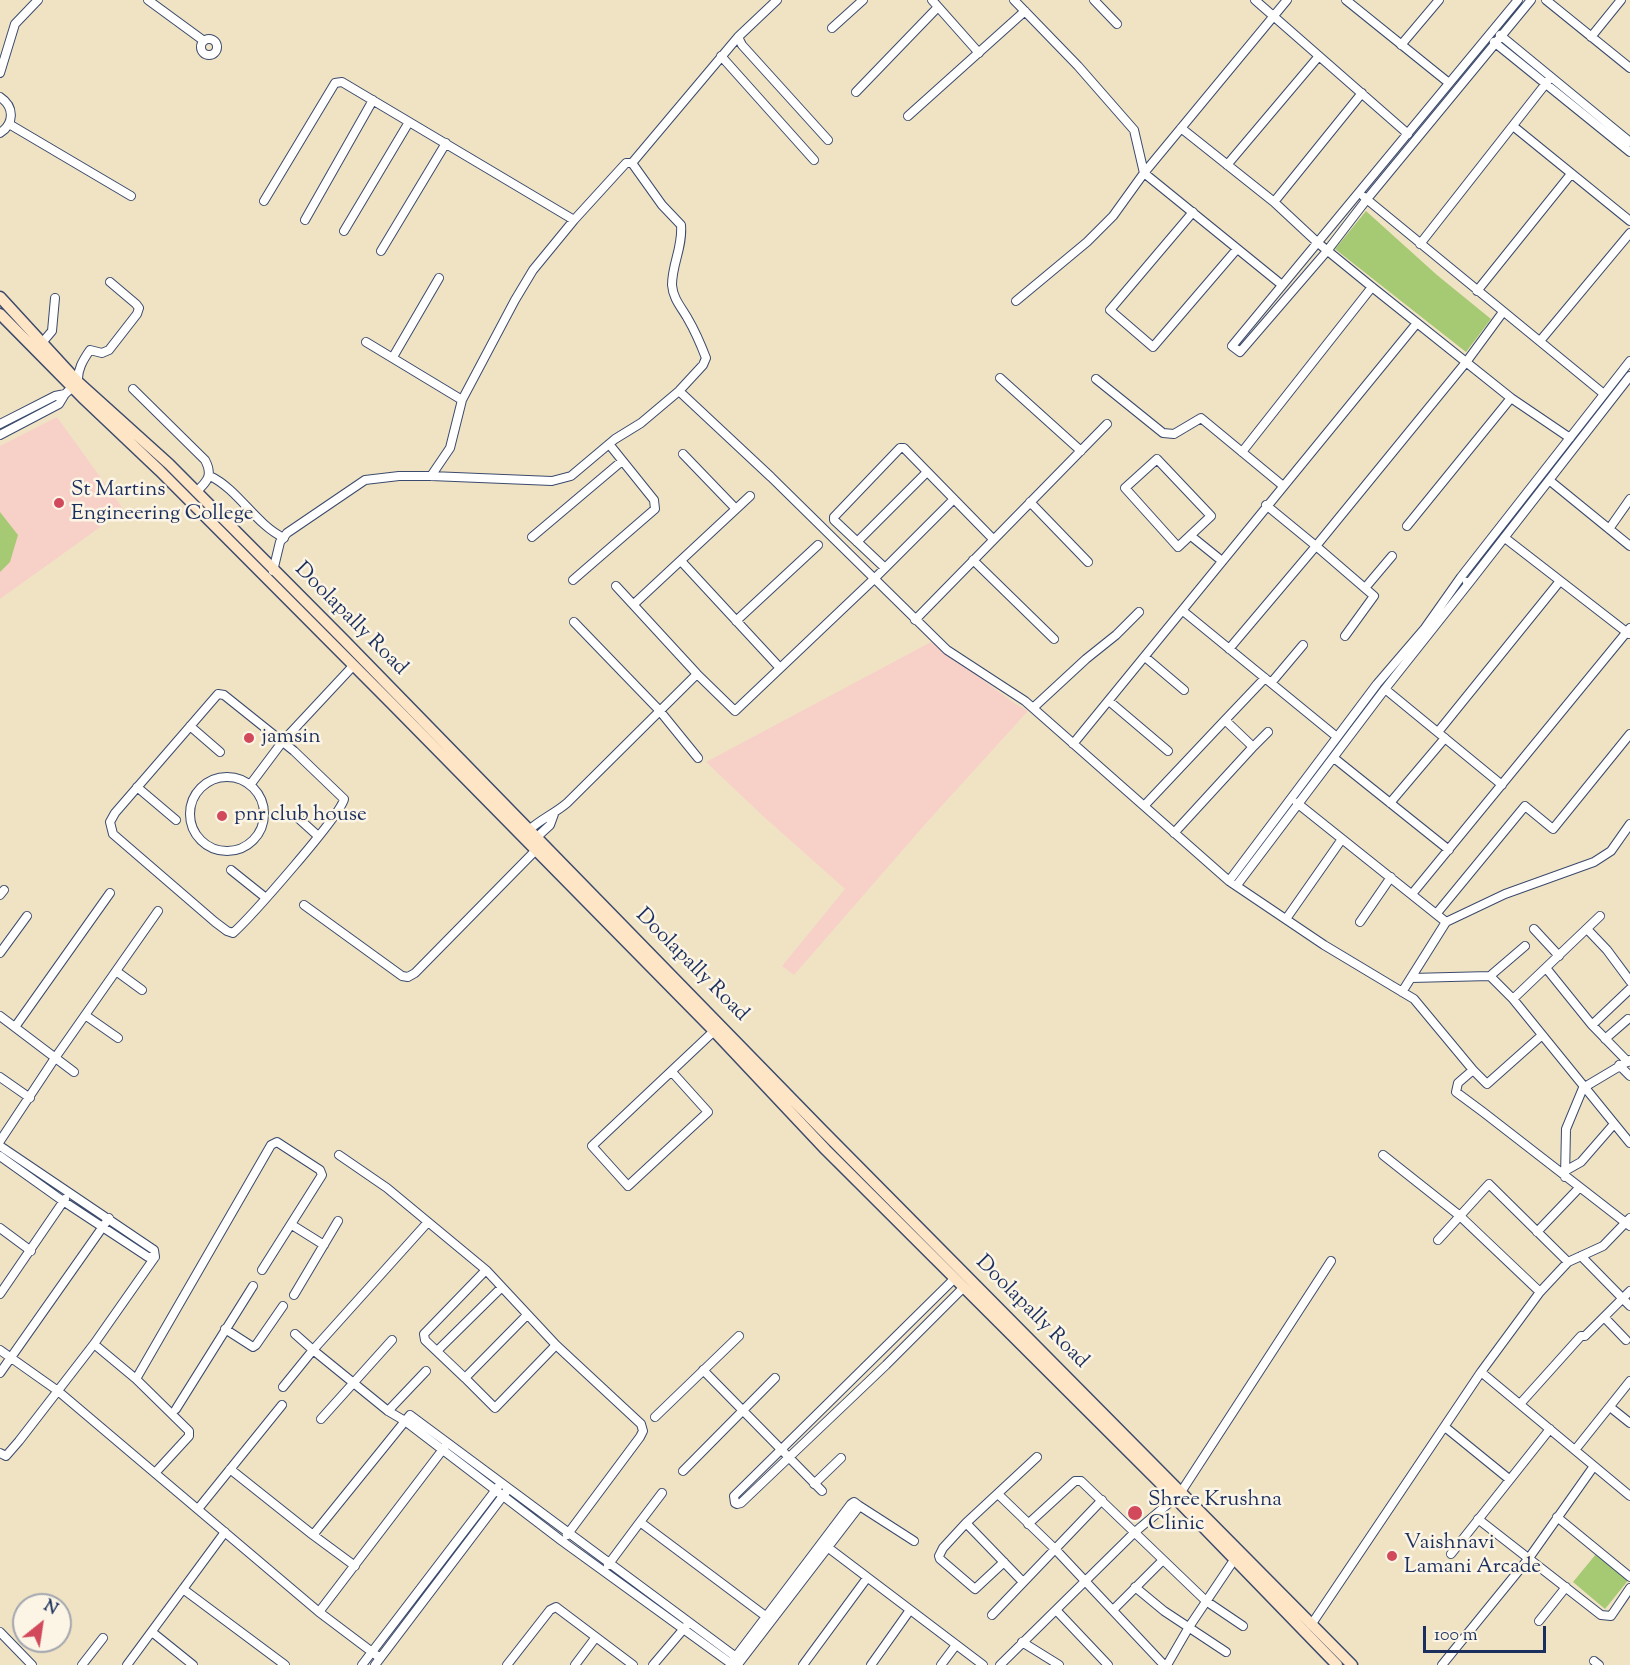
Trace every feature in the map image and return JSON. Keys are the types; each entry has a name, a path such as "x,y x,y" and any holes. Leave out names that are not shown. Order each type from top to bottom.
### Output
{"main road":[{"name":"Doolapally Road","path":"0,297 41,344 72,388 169,464 196,492 217,521 273,570 344,640 375,681 535,851 714,1031 826,1150 901,1217 963,1288 1352,1665"},
{"path":"0,314 72,388 217,521 353,666 375,681"},
{"name":"Doolapally Road","path":"375,681 533,834 901,1217 1178,1495 1234,1560 1337,1665"}],"street":[{"path":"0,73 15,24 38,0"},
{"path":"148,0 204,41"},
{"path":"431,476 450,448 462,400 533,270 574,220 626,163 632,162 738,37 777,0"},
{"path":"832,28 863,0"},
{"path":"932,0 978,53"},
{"path":"1014,0 1134,130 1144,173 1282,285"},
{"path":"1094,0 1117,24"},
{"path":"1255,0 1408,134"},
{"path":"1016,301 1087,242 1113,216 1144,173 1287,0"},
{"path":"1346,0 1449,83"},
{"path":"1356,8 1362,0"},
{"path":"1401,45 1439,0"},
{"path":"1518,0 1232,346 1240,352 1327,251 1367,199 1532,0"},
{"path":"1546,0 1630,68"},
{"path":"1592,37 1621,0"},
{"path":"856,92 938,7"},
{"path":"908,116 1025,11"},
{"path":"1494,30 1624,141 1630,152"},
{"path":"738,37 742,45 828,140"},
{"path":"1488,38 1545,84 1624,141"},
{"path":"721,56 814,160"},
{"path":"1227,165 1319,56"},
{"path":"1420,244 1551,77"},
{"path":"264,201 335,83 342,82 574,220"},
{"path":"1274,202 1362,93"},
{"path":"0,97 9,105 11,112 9,124 0,133"},
{"path":"305,220 373,100"},
{"path":"344,231 409,122"},
{"path":"9,124 130,196"},
{"path":"1512,126 1630,220"},
{"path":"1181,128 1274,202 1327,251 1511,398 1570,438"},
{"path":"1624,141 1630,130"},
{"path":"381,250 446,143"},
{"path":"273,570 276,554 287,533 365,480 399,476 431,476 552,481 571,476 609,444 641,423 679,391 703,365 706,358 688,320 675,300 672,289 672,275 682,239 681,225 662,205 632,162"},
{"path":"1477,291 1571,174"},
{"path":"1358,193 1604,394"},
{"path":"1193,213 1110,310 1153,347 1237,249"},
{"path":"1540,341 1630,233"},
{"path":"393,357 439,278"},
{"path":"0,435 59,404 72,388 90,350 102,353 109,350 139,311 131,299 110,282"},
{"path":"1242,452 1372,287"},
{"path":"41,344 52,331 55,297"},
{"path":"1229,649 1467,361 1503,312"},
{"path":"1073,744 1183,611 1282,485 1417,323"},
{"path":"366,342 462,400"},
{"path":"1237,885 1385,689 1461,577 1630,361"},
{"path":"1229,881 1377,684 1469,583 1630,376"},
{"path":"1000,378 1081,451"},
{"path":"1096,379 1163,433 1174,434 1201,418 1282,485"},
{"path":"0,424 72,388"},
{"path":"133,389 205,460 210,469 210,476 196,492"},
{"path":"679,391 771,477 947,650 1033,708 1229,881 1324,945 1414,999 1487,1084 1541,1036"},
{"path":"1407,526 1511,398"},
{"path":"915,620 1107,424"},
{"path":"573,580 655,509 654,500 609,444"},
{"path":"885,568 834,520 834,517 900,448 904,448 993,539"},
{"path":"682,454 735,508"},
{"path":"1157,459 1211,516 1191,536 1178,547 1125,488 1157,459"},
{"path":"532,537 622,461"},
{"path":"857,542 927,472"},
{"path":"210,476 234,495 270,530 284,538"},
{"path":"1549,480 1630,546"},
{"path":"634,604 750,496"},
{"path":"616,586 697,674 735,711 874,579 954,499"},
{"path":"1609,528 1630,500"},
{"path":"1030,502 1088,562"},
{"path":"1266,505 1374,596 1345,636"},
{"path":"1191,536 1222,561"},
{"path":"1412,894 1629,631 1505,538"},
{"path":"736,621 818,545"},
{"path":"1365,588 1392,556"},
{"path":"973,560 1054,639"},
{"path":"681,561 780,668"},
{"path":"1461,577 1469,583"},
{"path":"1438,732 1560,581"},
{"path":"1183,611 1337,737"},
{"path":"1033,708 1139,612"},
{"path":"574,622 659,710 698,758"},
{"path":"1144,806 1227,718 1303,645"},
{"path":"1145,657 1184,690"},
{"path":"250,785 283,741 353,666"},
{"path":"533,834 543,818 554,814 697,674"},
{"path":"1385,689 1502,785"},
{"path":"218,694 224,695 283,741 344,797 344,801 341,808 266,898 233,933 214,922 112,834 110,822 137,787 218,694"},
{"path":"1109,701 1168,751"},
{"path":"1227,718 1227,722 1252,748"},
{"path":"190,726 220,752"},
{"path":"1174,833 1268,732"},
{"path":"1437,913 1525,806 1553,829 1630,734"},
{"path":"1390,803 1445,738"},
{"path":"1334,758 1449,850"},
{"path":"227,777 239,779 250,785 259,794 264,811 262,829 255,839 240,849 222,851 210,848 193,830 190,818 195,794 209,782 227,777"},
{"path":"137,787 176,820"},
{"path":"1291,799 1446,922"},
{"path":"297,817 318,836"},
{"path":"1402,992 1446,922 1505,894 1594,862 1611,851 1630,824"},
{"path":"1286,919 1342,839"},
{"path":"304,905 402,976 408,977 415,973 535,851"},
{"path":"231,870 266,898"},
{"path":"1360,922 1391,877"},
{"path":"15,1027 110,892"},
{"path":"0,1141 158,911"},
{"path":"0,953 27,916"},
{"path":"1513,999 1600,916"},
{"path":"1534,929 1559,956"},
{"path":"1587,929 1607,950 1630,981"},
{"path":"1411,978 1490,976 1525,946"},
{"path":"1546,968 1592,1025 1629,1061 1583,1088 1566,1129 1565,1174"},
{"path":"116,971 142,990"},
{"path":"1490,976 1513,999 1614,1124 1627,1133 1630,1143"},
{"path":"1592,1025 1630,989"},
{"path":"85,1015 118,1038"},
{"path":"0,1016 74,1072"},
{"path":"1605,1039 1628,1019"},
{"path":"672,1072 708,1112 628,1186 592,1146 714,1031"},
{"path":"1619,1065 1630,1076"},
{"path":"1311,1625 1481,1372 1540,1292 1568,1262 1603,1246 1629,1222 1579,1188 1565,1174 1456,1092 1458,1083 1473,1070"},
{"path":"0,1077 30,1098"},
{"path":"1565,1174 1581,1162 1614,1124"},
{"path":"136,1379 271,1145 277,1142 282,1143 320,1170 322,1175 262,1270"},
{"path":"0,1146 108,1218 154,1254"},
{"path":"339,1155 387,1188 486,1270 556,1345 641,1424 643,1428 640,1437 562,1541"},
{"path":"1383,1155 1460,1216 1540,1292"},
{"path":"0,1156 63,1202 148,1257 154,1254"},
{"path":"1438,1240 1489,1184 1568,1262"},
{"path":"1537,1232 1579,1188"},
{"path":"0,1294 70,1193"},
{"path":"0,1373 108,1218"},
{"path":"294,1295 338,1221"},
{"path":"283,1387 313,1350 428,1222"},
{"path":"292,1225 324,1245"},
{"path":"0,1228 31,1251"},
{"path":"0,1453 6,1456 10,1452 58,1391 94,1344 154,1254"},
{"path":"1581,1256 1630,1306"},
{"path":"1000,1665 1135,1532 1178,1495 1331,1261"},
{"path":"486,1270 426,1330 425,1340 495,1407 556,1345"},
{"path":"954,1279 734,1496 735,1503 741,1503 963,1288"},
{"path":"173,1412 253,1286"},
{"path":"437,1351 502,1287"},
{"path":"1520,1404 1581,1336 1585,1336 1630,1291"},
{"path":"225,1329 253,1347 283,1306"},
{"path":"465,1378 527,1315"},
{"path":"1604,1317 1626,1340"},
{"path":"295,1334 387,1411 408,1418 498,1487 569,1532 734,1662 826,1545 852,1502 914,1541"},
{"path":"655,1417 739,1336"},
{"path":"894,1338 903,1348"},
{"path":"321,1419 392,1340"},
{"path":"94,1344 173,1412 189,1431 189,1436 155,1473"},
{"path":"0,1350 58,1391 319,1612 372,1652 377,1662 506,1492"},
{"path":"703,1370 779,1450 822,1491"},
{"path":"387,1411 426,1371"},
{"path":"1481,1372 1630,1496"},
{"path":"683,1472 775,1378"},
{"path":"1575,1450 1630,1381"},
{"path":"198,1509 282,1405"},
{"path":"1610,1407 1630,1424"},
{"path":"822,1408 830,1417"},
{"path":"313,1535 408,1418"},
{"path":"1445,1427 1509,1479"},
{"path":"1451,1554 1550,1429"},
{"path":"319,1612 445,1447"},
{"path":"1004,1562 975,1589 939,1556 943,1548 966,1523 1037,1457"},
{"path":"814,1484 842,1458"},
{"path":"1442,1665 1529,1558 1594,1466"},
{"path":"230,1469 355,1566"},
{"path":"1028,1524 1077,1480 1081,1481 1206,1600 1243,1626"},
{"path":"362,1665 498,1487"},
{"path":"506,1492 562,1541 686,1626"},
{"path":"603,1571 662,1493"},
{"path":"998,1494 1055,1549 1166,1665 1234,1560"},
{"path":"992,1616 1102,1500"},
{"path":"1557,1517 1630,1577"},
{"path":"1478,1520 1601,1615 1608,1617 1613,1613 1630,1588"},
{"path":"640,1522 769,1619"},
{"path":"966,1523 1023,1582"},
{"path":"127,1665 225,1532"},
{"path":"456,1542 464,1548"},
{"path":"826,1545 983,1665"},
{"path":"1113,1610 1162,1560"},
{"path":"803,1665 867,1578"},
{"path":"1134,1587 1164,1611 1226,1652"},
{"path":"1539,1621 1566,1587"},
{"path":"183,1588 285,1665"},
{"path":"507,1665 554,1607 633,1665"},
{"path":"871,1665 910,1610"},
{"path":"1056,1611 1108,1665"},
{"path":"653,1665 686,1626"},
{"path":"0,1632 32,1665"},
{"path":"152,1632 192,1665"},
{"path":"575,1665 596,1637"},
{"path":"82,1665 103,1638"},
{"path":"1022,1642 1059,1665"},
{"path":"942,1665 957,1645"}],"shaded area":[{"name":"St Martins Engineering College","path":"57,417 124,510 0,599 0,446"},
{"path":"931,642 1028,711 928,821 794,975 782,966 845,889 706,762"}],"green space":[{"path":"1366,211 1437,275 1491,319 1466,352 1335,249"},
{"path":"0,512 18,535 10,562 0,572"},
{"path":"1601,1548 1630,1571 1630,1578 1605,1609 1573,1582"}],"place":[{"name":"St Martins Engineering College","path":"59,503"},
{"name":"jamsin","path":"249,738"},
{"name":"pnr club house","path":"222,816"},
{"name":"Shree Krushna Clinic","path":"1135,1513"},
{"name":"Vaishnavi Lamani Arcade","path":"1392,1556"}]}
